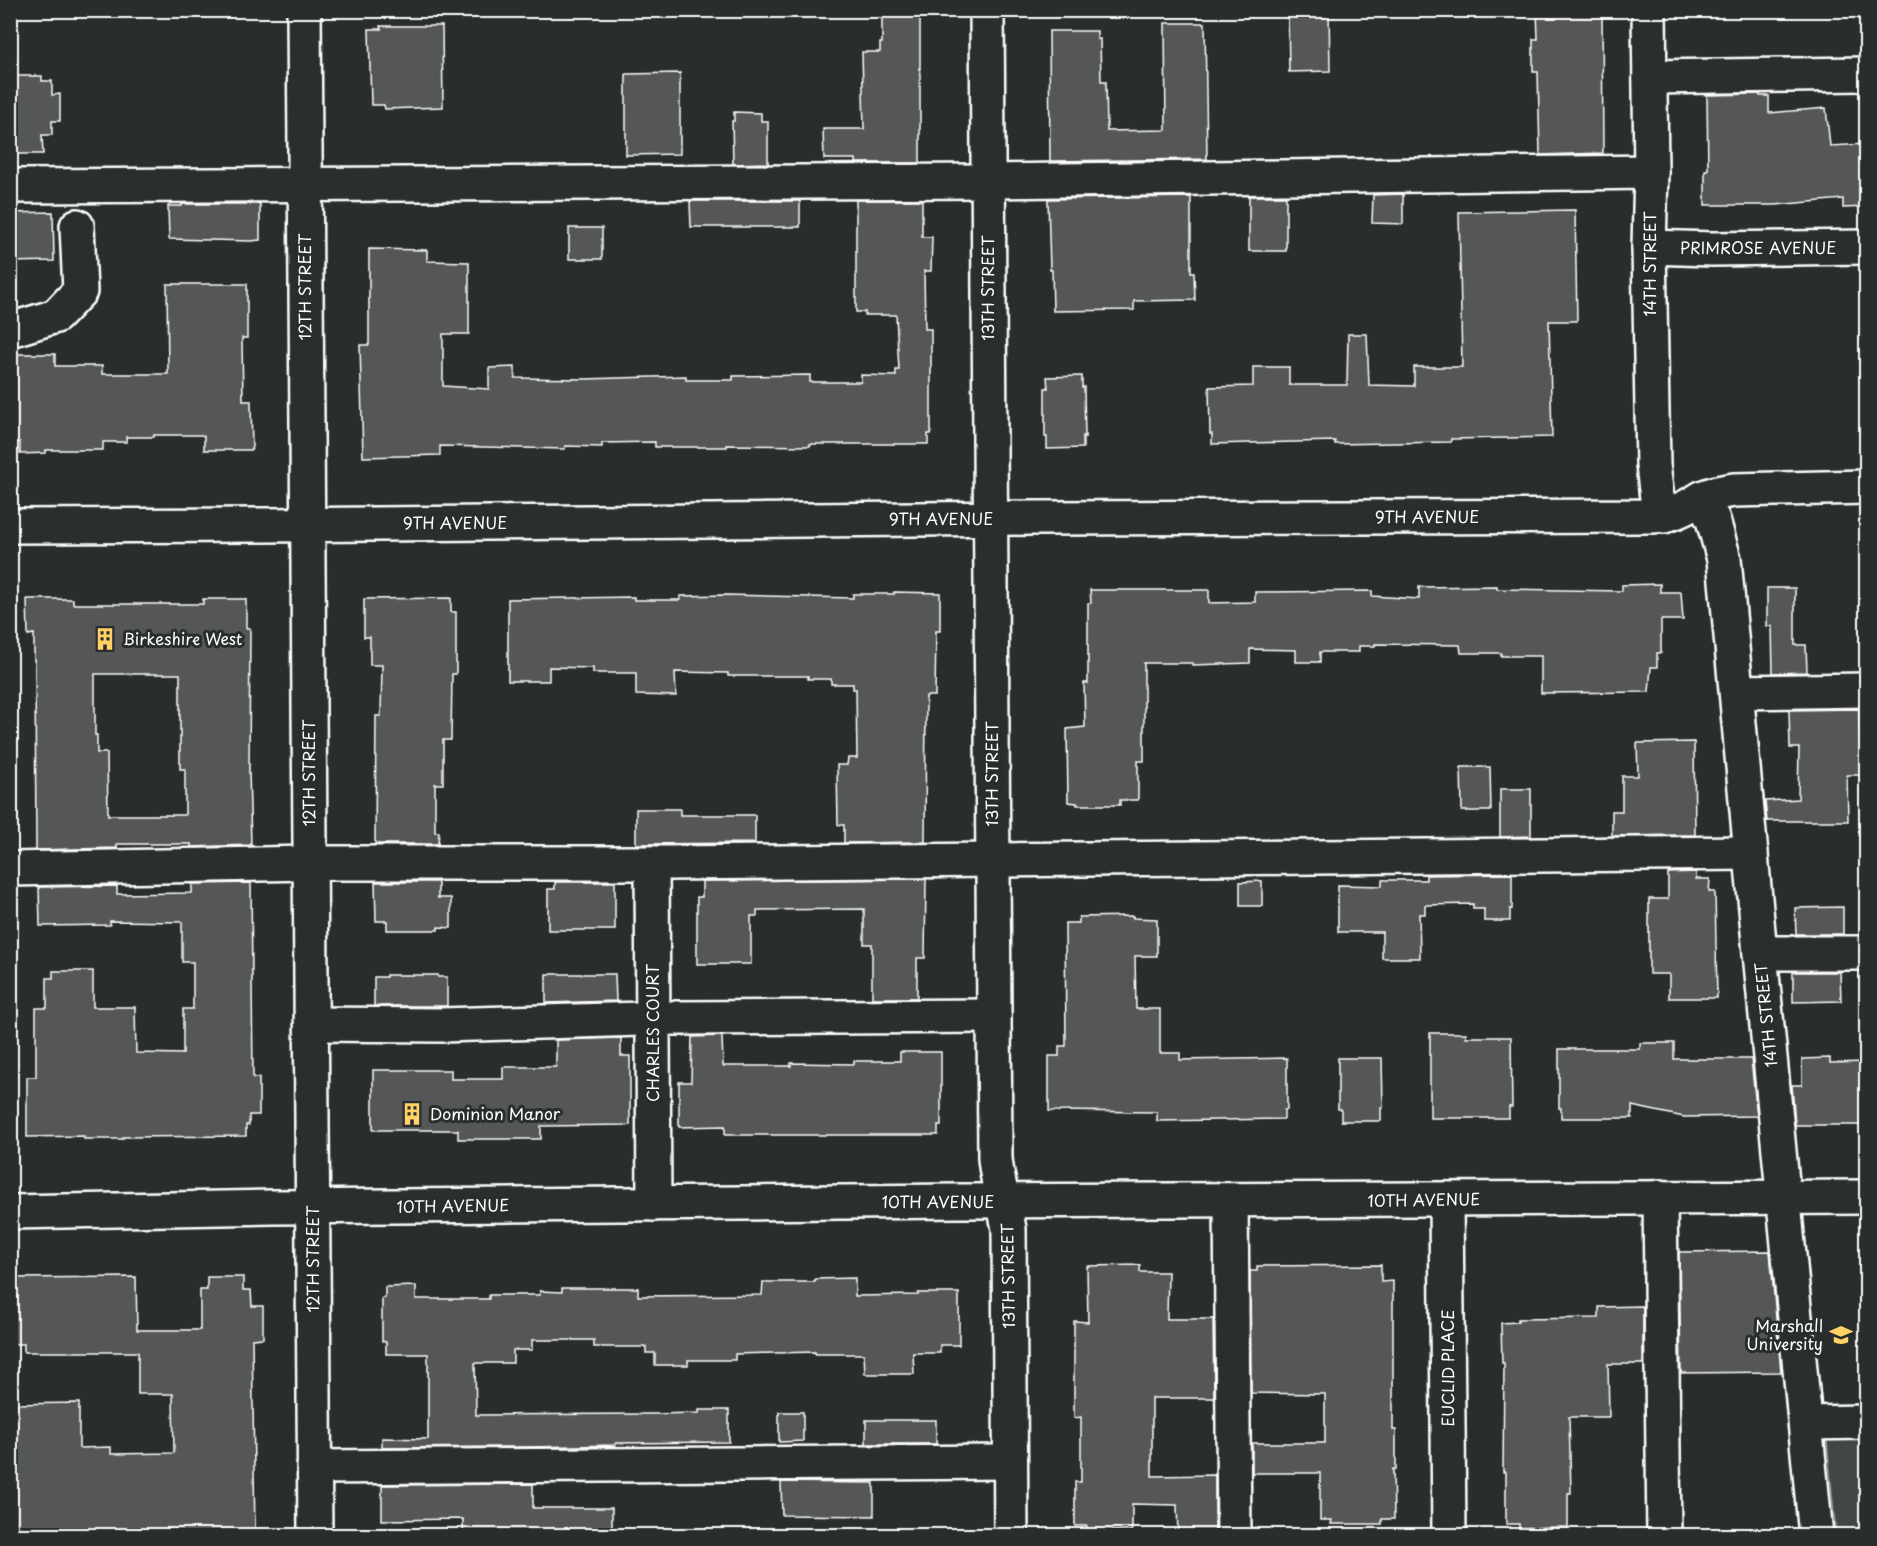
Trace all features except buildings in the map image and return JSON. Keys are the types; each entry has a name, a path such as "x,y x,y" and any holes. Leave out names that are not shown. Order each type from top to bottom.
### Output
{"street":[{"name":"12TH STREET","path":"304,10 315,1536"},
{"name":"13TH STREET","path":"987,10 995,1158 1009,1229 1011,1536"},
{"name":"14TH STREET","path":"1649,10 1651,172 1649,247 1654,475 1664,516"},
{"path":"1650,76 1866,74"},
{"path":"10,186 987,180 1651,172"},
{"path":"10,330 56,316 80,291 77,226"},
{"name":"PRIMROSE AVENUE","path":"1649,247 1712,249 1866,247"},
{"name":"9TH AVENUE","path":"10,526 990,518 1664,516 1673,514 1702,498 1734,490 1866,488"},
{"name":"14TH STREET","path":"1702,498 1713,520 1724,559 1806,1423 1812,1535"},
{"path":"1737,692 1866,690"},
{"path":"10,869 310,864 1751,853"},
{"name":"CHARLES COURT","path":"652,863 654,1204"},
{"path":"1760,954 1866,953"},
{"path":"312,1024 441,1025 653,1019 994,1016"},
{"path":"1660,1197 1664,1536"},
{"name":"10TH AVENUE","path":"10,1212 654,1204 1866,1197"},
{"name":"EUCLID PLACE","path":"1446,1200 1449,1536"},
{"path":"1231,1201 1234,1536"},
{"path":"1806,1423 1866,1422"},
{"path":"314,1467 1010,1462"}],"shaded area":[{"path":"1826,1432 1866,1432 1866,1535 1836,1535"}],"place":[{"name":"Birkeshire West","path":"105,639"},
{"name":"Dominion Manor","path":"412,1114"},
{"name":"Marshall University","path":"1841,1335"}]}
